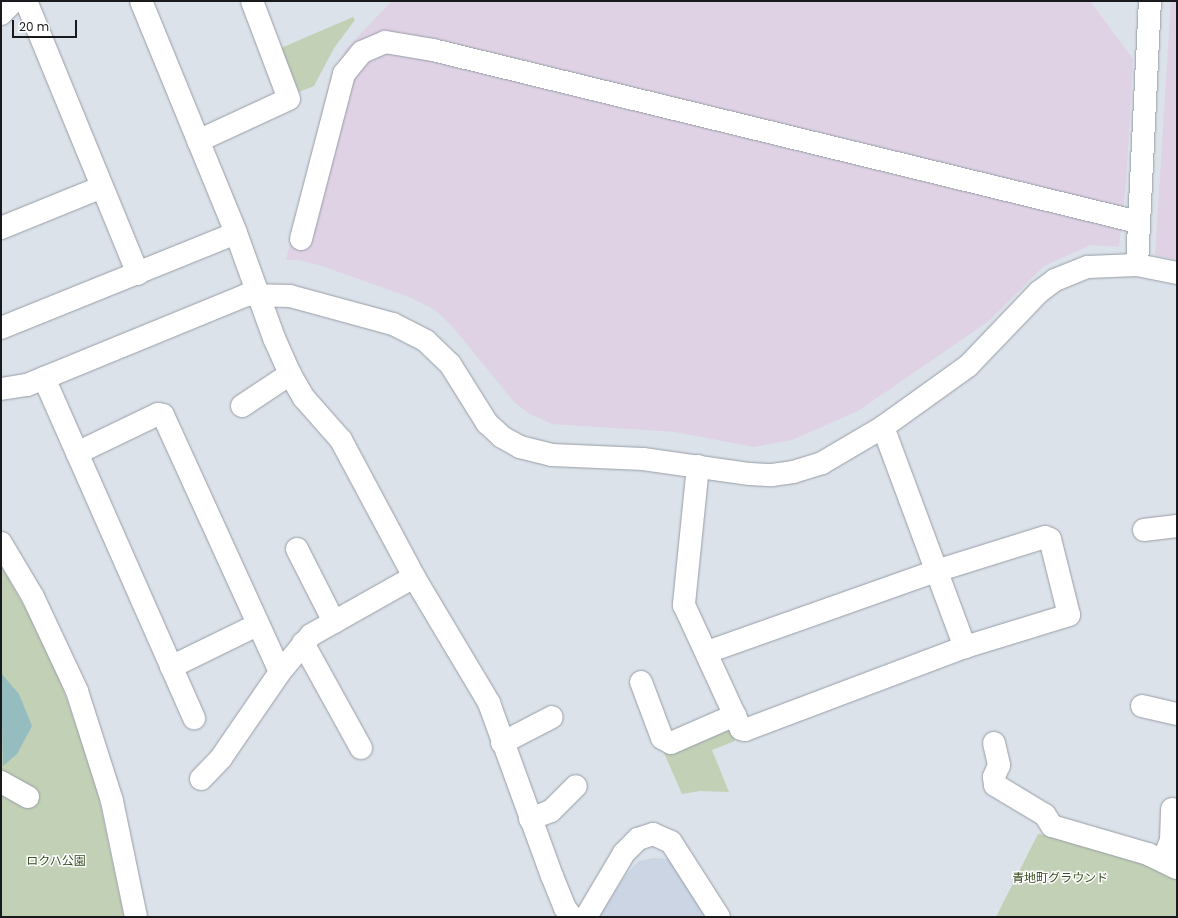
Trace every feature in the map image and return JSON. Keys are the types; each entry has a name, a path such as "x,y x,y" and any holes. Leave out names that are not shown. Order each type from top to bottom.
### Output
{"street":[{"path":"1,14 14,1"},
{"path":"26,1 138,274"},
{"path":"141,1 236,233 260,294 274,338 290,374 304,398 341,440 414,577 489,703 530,819 560,896 572,917"},
{"path":"198,141 290,99 252,1"},
{"path":"1137,265 1150,1"},
{"path":"301,239 344,74 362,52 385,42 433,50 1138,222"},
{"path":"1,228 102,187"},
{"path":"1,328 138,274 236,233"},
{"path":"1,389 22,386 44,378 246,295 260,294 290,296 393,324 426,341 450,364 487,423 502,437 520,447 552,455 643,458 750,474 793,472 834,458 883,427 968,366 1038,292 1055,280 1088,267 1137,265 1177,273"},
{"path":"242,406 290,374"},
{"path":"44,378 194,718"},
{"path":"77,454 158,414 163,414 257,625 280,672"},
{"path":"883,427 965,647"},
{"path":"698,466 684,605 707,652 741,729 745,730 965,647 1069,615 1050,539 1045,537 936,571 707,652"},
{"path":"1144,530 1177,526"},
{"path":"1,543 36,603 77,691 112,801 136,917"},
{"path":"297,549 334,622"},
{"path":"201,778 221,758 280,672 311,635 414,577"},
{"path":"171,666 257,625"},
{"path":"303,643 361,748"},
{"path":"641,682 662,738 671,743 735,715"},
{"path":"1142,706 1177,714"},
{"path":"502,743 552,717"},
{"path":"994,743 999,765 994,777 995,785 1045,816 1052,826 1126,847 1170,864 1172,809"},
{"path":"1,782 28,797"},
{"path":"530,819 551,811 576,786"},
{"path":"586,917 624,853 638,839 653,834 671,842 719,917"}],"shaded area":[{"path":"392,1 1090,1 1133,59 1126,185 1119,247 1091,245 1044,266 989,321 858,411 792,440 754,447 675,432 552,424 530,414 515,403 452,326 435,310 409,297 322,266 299,260 286,260 331,76 347,48"},
{"path":"1171,1 1177,1 1177,260 1155,255"},
{"path":"1,673 19,694 32,726 17,754 3,766"},
{"path":"653,858 669,859 706,917 599,917 627,873 639,861"}],"green space":[{"path":"353,17 355,20 334,48 314,86 299,92 281,48"},
{"name":"ロクハ公園","path":"1,565 50,652 95,779 124,917 1,917"},
{"path":"729,726 735,741 712,750 729,792 700,791 682,794 664,753"},
{"name":"青地町グラウンド","path":"1038,834 1095,843 1162,869 1177,879 1177,917 996,917"}]}
